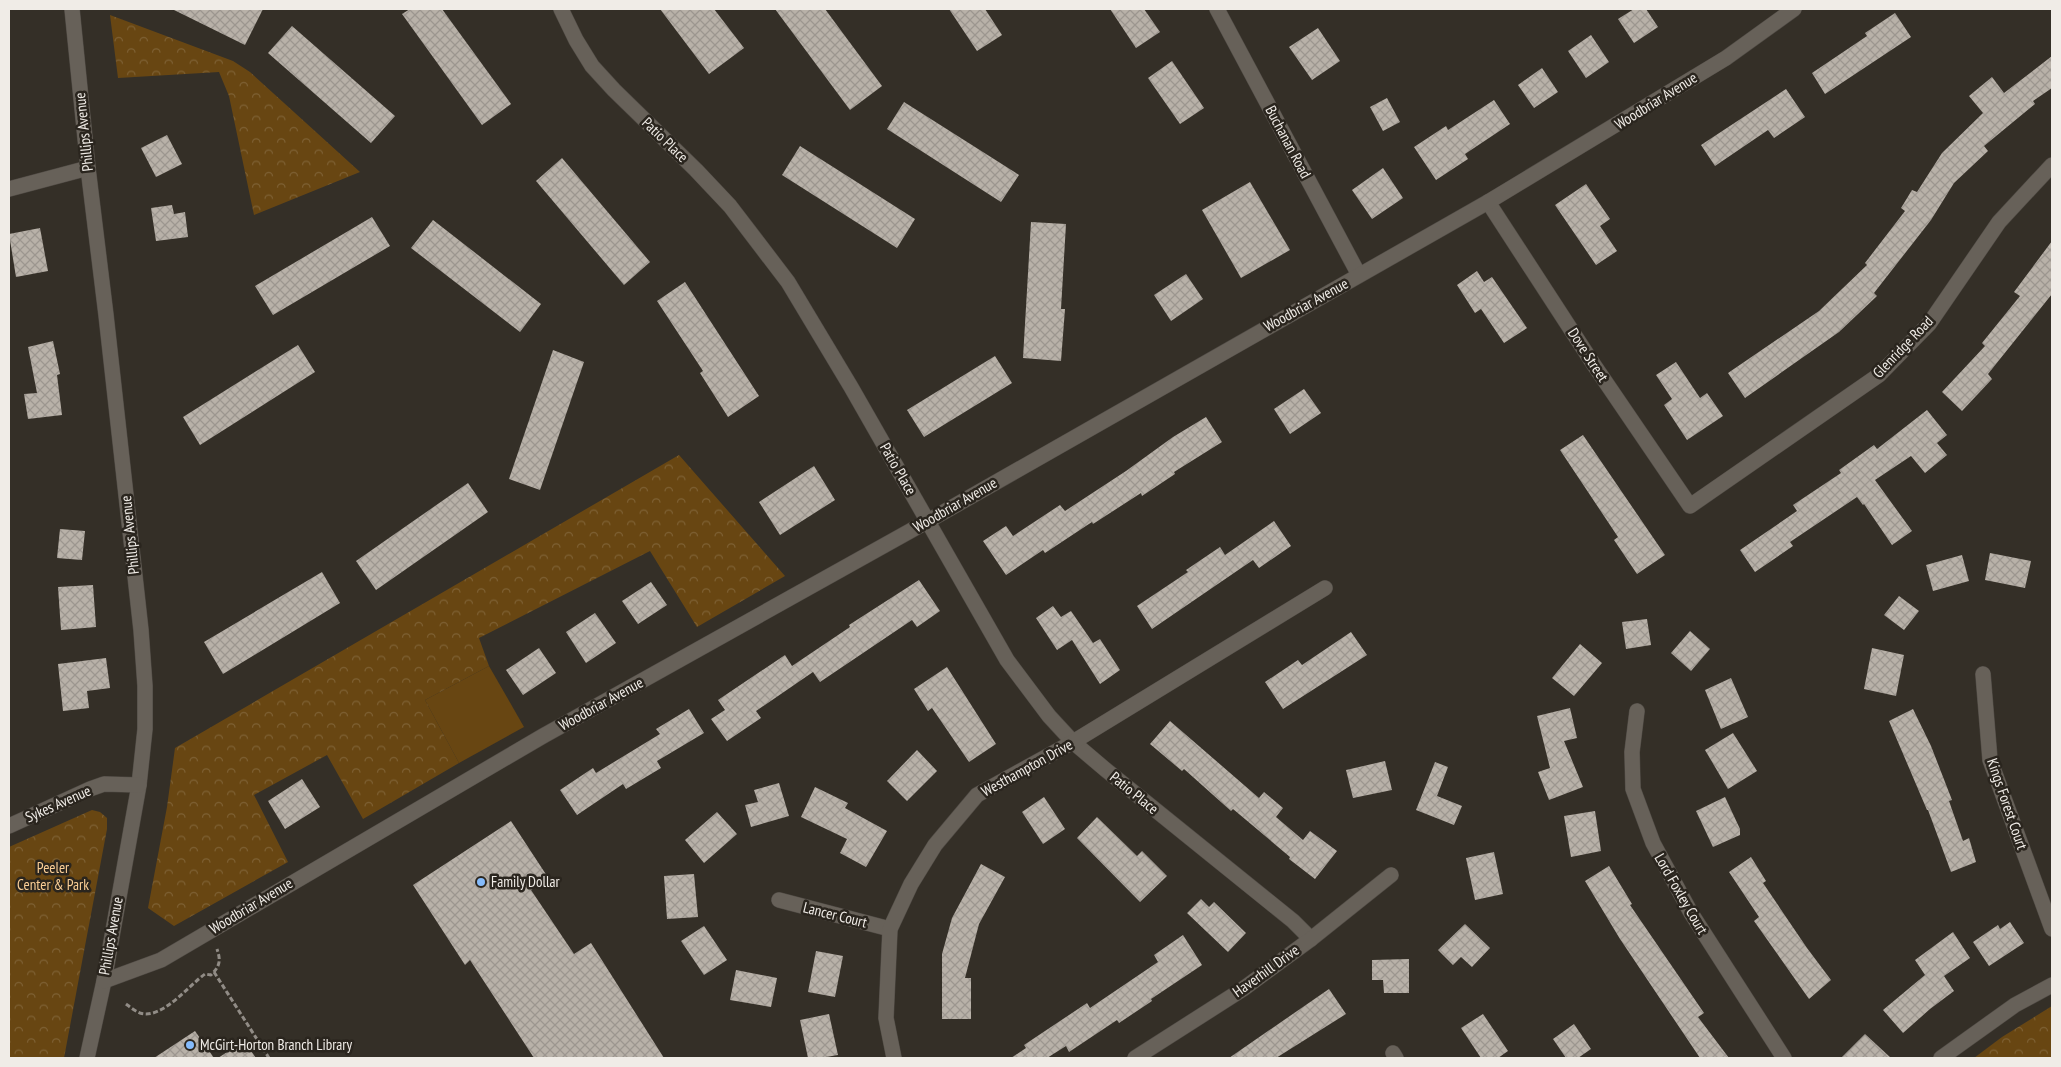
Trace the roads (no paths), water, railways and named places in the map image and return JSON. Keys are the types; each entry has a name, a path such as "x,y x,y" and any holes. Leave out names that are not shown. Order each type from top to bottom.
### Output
{"street":[{"name":"Phillips Avenue","path":"72,9 88,168 141,630 145,686 145,729 138,785 104,981 87,1058"},
{"name":"Patio Place","path":"561,9 576,40 592,66 730,206 788,282 1007,660 1044,710 1073,742 1293,921 1311,939"},
{"name":"Buchanan Road","path":"1216,9 1359,275"},
{"name":"Woodbriar Avenue","path":"104,981 161,960 350,848 552,732 928,521 1488,202 1726,58 1794,9"},
{"name":"Glenridge Road","path":"1690,506 1879,375 1929,324 1999,222 2052,165"},
{"path":"9,189 88,168"},
{"name":"Dove Street","path":"1488,202 1690,506"},
{"name":"Westhampton Drive","path":"894,1058 886,1018 890,929 911,884 935,846 977,795 1073,742 1325,588"},
{"name":"Kings Forest Court","path":"1983,674 1990,760 2052,929"},
{"name":"Lord Foxley Court","path":"1637,711 1632,752 1633,789 1653,843 1691,913 1784,1058"},
{"name":"Sykes Avenue","path":"9,826 104,784 138,785"},
{"name":"Haverhill Drive","path":"1135,1058 1243,989 1311,939 1391,875"},
{"name":"Lancer Court","path":"779,900 890,929"},
{"path":"1941,1058 2015,1005 2052,985"}],"place":[{"name":"Family Dollar","path":"481,882"},
{"name":"McGirt-Horton Branch Library","path":"190,1045"}],"park label":[{"name":"Peeler Center & Park","path":"53,876"}]}
